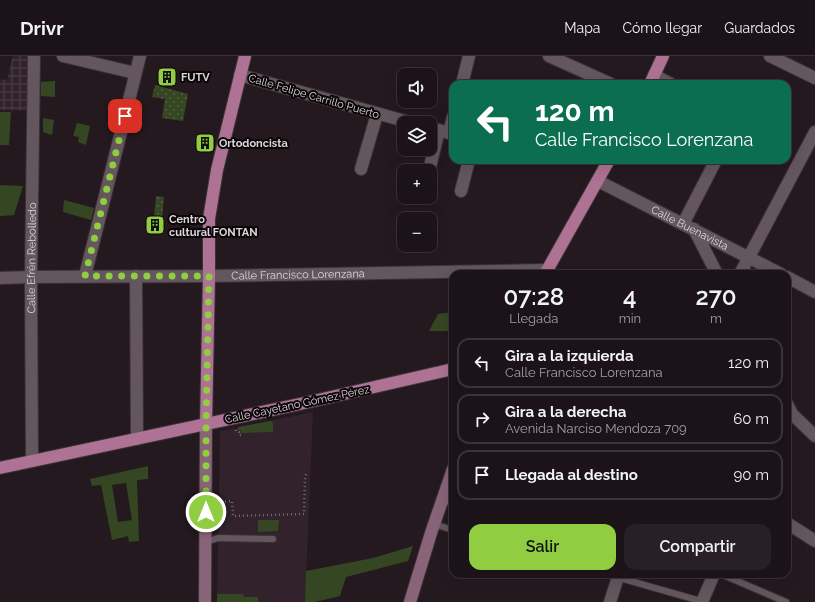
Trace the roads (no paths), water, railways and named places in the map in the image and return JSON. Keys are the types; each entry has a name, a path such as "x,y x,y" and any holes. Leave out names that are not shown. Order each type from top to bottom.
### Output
{"main road":[{"name":"Calle Felipe Carrillo Puerto","path":"206,424 209,219 217,170 245,56"},
{"path":"652,80 663,56"},
{"path":"547,270 607,164"},
{"name":"Calle Cayetano Gómez Pérez","path":"0,468 309,402 449,370"}],"street":[{"name":"Calle Efrén Rebolledo","path":"32,461 31,277 34,56"},
{"path":"62,56 135,73"},
{"path":"85,276 140,56"},
{"path":"463,80 469,56"},
{"path":"549,56 602,80"},
{"path":"770,56 815,78"},
{"name":"Calle Felipe Carrillo Puerto","path":"240,75 397,119"},
{"path":"361,169 377,114"},
{"path":"431,164 443,131 449,123"},
{"path":"742,270 815,132"},
{"path":"461,191 468,164"},
{"path":"714,164 689,226 715,270"},
{"name":"Calle Buenavista","path":"598,181 773,270"},
{"name":"Calle Francisco Lorenzana","path":"0,278 449,273"},
{"path":"136,276 137,439"},
{"path":"791,279 815,292"},
{"path":"791,412 815,436"},
{"path":"204,602 206,542 206,424"},
{"path":"410,602 434,524 448,502"},
{"path":"791,526 815,541"},
{"path":"610,602 614,578"},
{"path":"703,602 712,578"}],"lane":[{"path":"434,524 449,529"},
{"path":"206,542 218,538 273,539"},
{"path":"624,578 703,602"},
{"path":"730,578 786,602"}],"place":[{"name":"FUTV","path":"167,77"},
{"name":"Ortodoncista","path":"205,143"},
{"name":"Centro cultural FONTAN","path":"155,225"}]}
